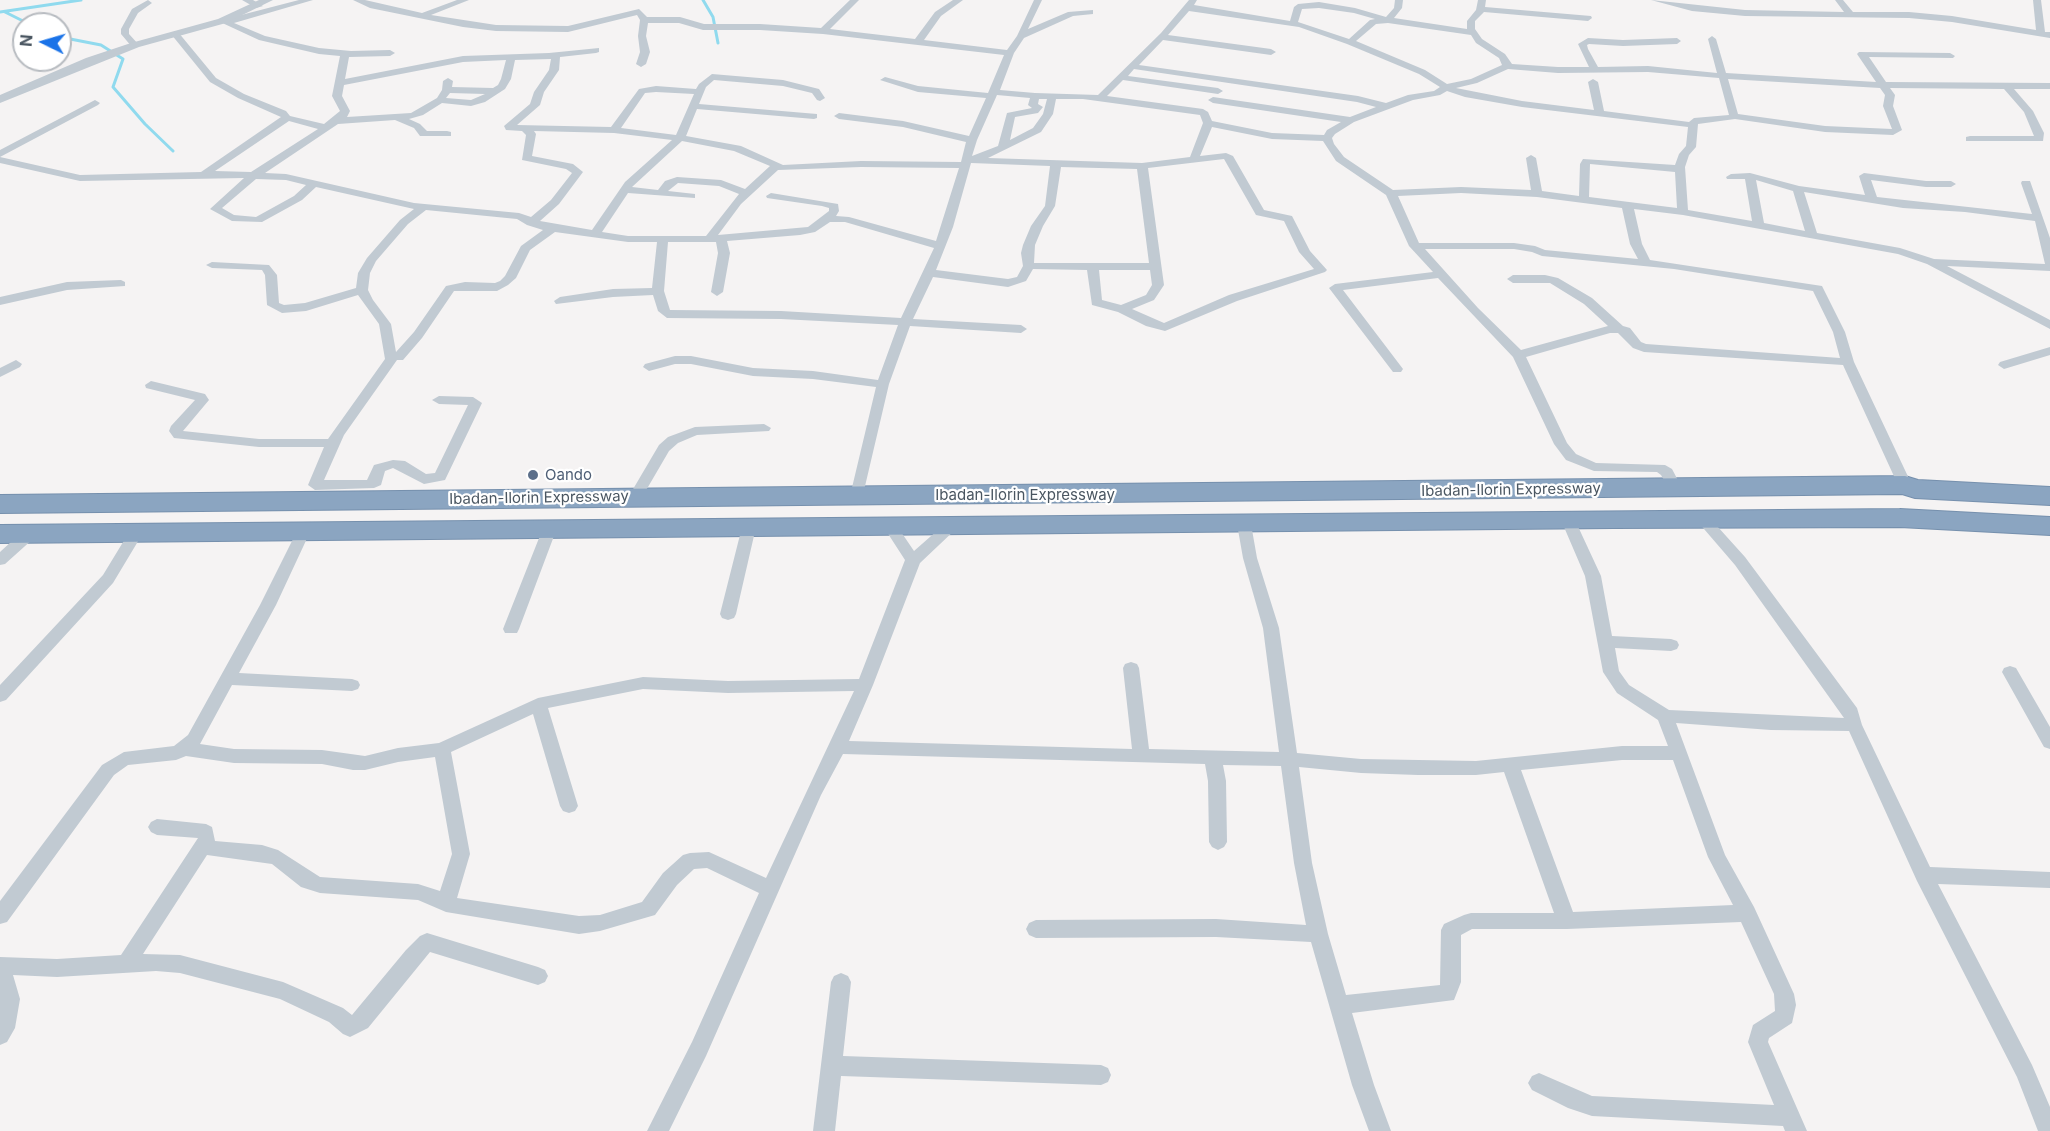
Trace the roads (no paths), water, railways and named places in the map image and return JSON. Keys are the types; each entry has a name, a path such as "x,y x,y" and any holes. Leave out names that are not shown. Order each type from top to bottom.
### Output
{"highway":[{"name":"Ibadan-Ilorin Expressway","path":"0,504 1905,485 1916,489 2050,496"},
{"name":"Ibadan-Ilorin Expressway","path":"0,534 1900,518 2050,526"}],"street":[{"path":"246,0 263,3"},
{"path":"0,99 60,72 135,45 309,0"},
{"path":"357,0 370,5 426,14 481,27 560,37 641,12 645,20 642,36 645,52 640,64"},
{"path":"426,14 465,0"},
{"path":"823,31 855,0"},
{"path":"917,43 938,14 959,0"},
{"path":"857,496 883,384 905,322 940,246 968,162 972,140 991,94 1002,74 1009,53 1038,0"},
{"path":"1100,98 1194,0"},
{"path":"1350,42 1373,22 1387,20 1398,8 1399,0"},
{"path":"1655,0 1705,10 1762,14 1909,15 1953,19 2046,35"},
{"path":"1756,0 1762,14"},
{"path":"1839,0 1852,16"},
{"path":"2037,0 2038,14 2046,35"},
{"path":"135,45 125,34 125,29 135,11 148,3"},
{"path":"225,22 263,3"},
{"path":"1293,24 1298,7 1319,5 1355,11 1387,20 1473,33"},
{"path":"1507,66 1502,56 1479,41 1470,26 1481,5 1588,18"},
{"path":"1186,8 1199,8 1251,19 1293,24 1350,42 1422,72 1446,87 1465,94 1515,103 1693,125"},
{"path":"1020,36 1071,14 1090,12"},
{"path":"645,20 667,19 692,22 703,27 760,27 823,31 1009,53"},
{"path":"225,22 262,38 319,51 345,54 390,53"},
{"path":"175,34 213,80 241,96 283,113 287,118 327,128"},
{"path":"546,55 560,37"},
{"path":"1161,37 1271,52"},
{"path":"1712,39 1734,116"},
{"path":"1595,69 1583,49 1582,44 1588,41 1623,43 1677,41"},
{"path":"339,83 463,59 596,50"},
{"path":"314,183 298,198 258,220 232,218 215,209 255,174 338,121 345,111 337,96 345,54"},
{"path":"1683,212 1680,169 1684,154 1691,147 1694,121 1726,119 1734,116 1825,129 1893,132 1897,130 1888,106 1890,94 1862,54 1950,56"},
{"path":"546,55 556,58 554,70 539,92 535,105 509,126 512,129 614,130 680,138 737,148 776,166 790,169 861,164 968,162 1142,166 1217,156 1229,158 1260,213 1288,218 1305,252 1396,369"},
{"path":"440,100 471,102 482,100 502,87 511,57"},
{"path":"1130,66 1358,99 1388,107"},
{"path":"1208,123 1272,136 1328,138 1338,127 1351,120 1411,97 1437,93 1446,87 1474,81 1507,66 1558,70 1648,69 1724,76 1883,85 2050,86"},
{"path":"594,235 625,190 680,138 692,106 708,78 719,76 783,83 816,91 820,98"},
{"path":"1119,77 1351,120"},
{"path":"1203,112 1224,79"},
{"path":"885,80 918,89 1100,98 1203,112"},
{"path":"1593,82 1600,113"},
{"path":"338,121 420,114 440,100 447,86 495,91"},
{"path":"1970,139 2039,139 2036,125 2028,111 2008,87"},
{"path":"614,130 642,91 656,89 699,92"},
{"path":"1002,148 1009,128 1010,116 1035,111 1038,107 1033,105 1035,96"},
{"path":"968,162 1037,130 1048,114 1052,96"},
{"path":"0,154 95,104"},
{"path":"692,106 814,116"},
{"path":"1194,159 1208,123 1203,112"},
{"path":"839,116 903,124 972,140"},
{"path":"395,117 417,126 424,134 447,134"},
{"path":"203,175 287,118"},
{"path":"2036,125 2050,127"},
{"path":"526,130 531,134 526,158 569,166 578,172 555,201 531,223"},
{"path":"1328,138 1329,144 1340,159 1391,193 1406,231 1415,246 1474,312 1519,355 1561,444 1571,457 1594,467 1660,468 1667,471 1675,488"},
{"path":"1531,158 1537,194"},
{"path":"0,160 80,178 255,174 286,177 423,207 519,216 531,223 552,229 594,235 663,240 715,239 811,230 830,217 834,206 771,196"},
{"path":"1584,200 1587,161 1680,169"},
{"path":"928,273 1013,283 1022,279 1029,266 1029,245 1037,226 1050,206 1056,164"},
{"path":"715,239 746,193 776,166"},
{"path":"1122,309 1150,297 1158,285 1142,166"},
{"path":"1750,176 1759,227"},
{"path":"1731,177 1750,176 1798,189 1903,205 2042,216"},
{"path":"1872,199 1864,176 1926,184 1951,184"},
{"path":"660,194 669,183 677,180 721,183 746,193"},
{"path":"2026,183 2042,216 2050,263"},
{"path":"1798,189 1812,234"},
{"path":"625,190 691,196"},
{"path":"1391,193 1461,190 1537,194 1627,204 1812,234 1900,251 1931,262 2050,325"},
{"path":"1627,204 1636,244 1647,265"},
{"path":"423,207 404,222 371,260 364,273 362,290 367,301 385,324 391,359 332,443 315,485 369,485 376,482 379,468 393,464 400,464 424,479 440,477 475,403 468,400 439,400"},
{"path":"824,219 845,219 940,246"},
{"path":"399,357 418,335 450,288 465,285 497,286 504,284 510,278 525,248 552,229"},
{"path":"715,239 724,253 717,292"},
{"path":"663,240 658,291 663,311 675,315 781,315 1021,329"},
{"path":"1415,246 1514,246 1535,249 1542,253 1674,266 1818,288 1839,332 1848,362 1905,485"},
{"path":"1931,262 2050,268"},
{"path":"212,265 265,267 271,275 273,304 282,309 306,307 362,290"},
{"path":"1029,266 1156,267"},
{"path":"1093,268 1096,302 1122,309 1150,323 1165,327 1233,298 1321,270"},
{"path":"1335,288 1442,274"},
{"path":"1513,279 1554,280 1588,301 1619,329"},
{"path":"0,301 67,286 121,284"},
{"path":"560,301 613,293 658,291"},
{"path":"1519,355 1609,329 1619,329 1626,331 1637,345 1644,348 1848,362"},
{"path":"2004,365 2050,351"},
{"path":"649,367 675,360 691,360 753,372 813,375 883,384"},
{"path":"0,373 16,364"},
{"path":"151,385 201,397 202,400 178,426 176,431 179,435 259,444 332,443"},
{"path":"636,496 664,448 673,440 695,431 764,428"},
{"path":"1703,519 1740,561 1851,713 1854,725 1924,875 2020,1062 2049,1131"},
{"path":"1539,1083 1592,1106 1793,1124 1758,1042 1760,1032 1785,1016 1786,1005 1748,913 1717,857 1665,716 1656,708 1623,690 1611,672 1593,576 1568,520"},
{"path":"1244,524 1250,558 1271,628 1303,863 1318,934 1363,1085 1380,1131"},
{"path":"658,1131 699,1049 813,794 838,747 865,685 913,560 952,525"},
{"path":"890,526 913,560"},
{"path":"728,614 749,527"},
{"path":"511,629 550,528"},
{"path":"0,916 108,770 124,759 176,753 185,749 194,740 268,605 303,532"},
{"path":"0,696 108,579 136,533"},
{"path":"0,560 29,534"},
{"path":"1606,642 1671,645"},
{"path":"1131,668 1141,756"},
{"path":"2010,672 2050,742"},
{"path":"227,680 352,685"},
{"path":"185,749 234,756 322,757 353,764 441,749 538,704 643,683 728,687 865,685"},
{"path":"538,704 568,806"},
{"path":"1665,716 1771,723 1854,725"},
{"path":"838,747 1213,759 1290,759 1406,767 1476,768 1622,753 1678,753"},
{"path":"441,749 460,839 461,854 446,904"},
{"path":"1213,759 1217,781 1218,842"},
{"path":"1510,765 1566,921"},
{"path":"126,964 207,839 206,832 157,827"},
{"path":"203,847 262,853 278,858 308,880 320,885 418,892 446,904 563,924 600,923 648,909 670,879 690,861 709,860 770,889"},
{"path":"1924,875 2050,880"},
{"path":"1340,1005 1447,993 1451,982 1451,930 1471,921 1566,921 1748,913"},
{"path":"1036,929 1216,928 1318,934"},
{"path":"0,1035 5,1028 10,999 1,966 57,968 156,962 180,964 283,991 336,1015 350,1027 361,1021 427,942 538,976"},
{"path":"824,1131 841,982"},
{"path":"831,1066 1101,1075"}],"waterway":[{"path":"0,12 81,0"},
{"path":"703,0 713,17 718,43"},
{"path":"5,12 12,16"},
{"path":"72,39 101,45 123,59 113,87 145,124 173,151"}],"place":[{"name":"Oando","path":"533,475"}]}
